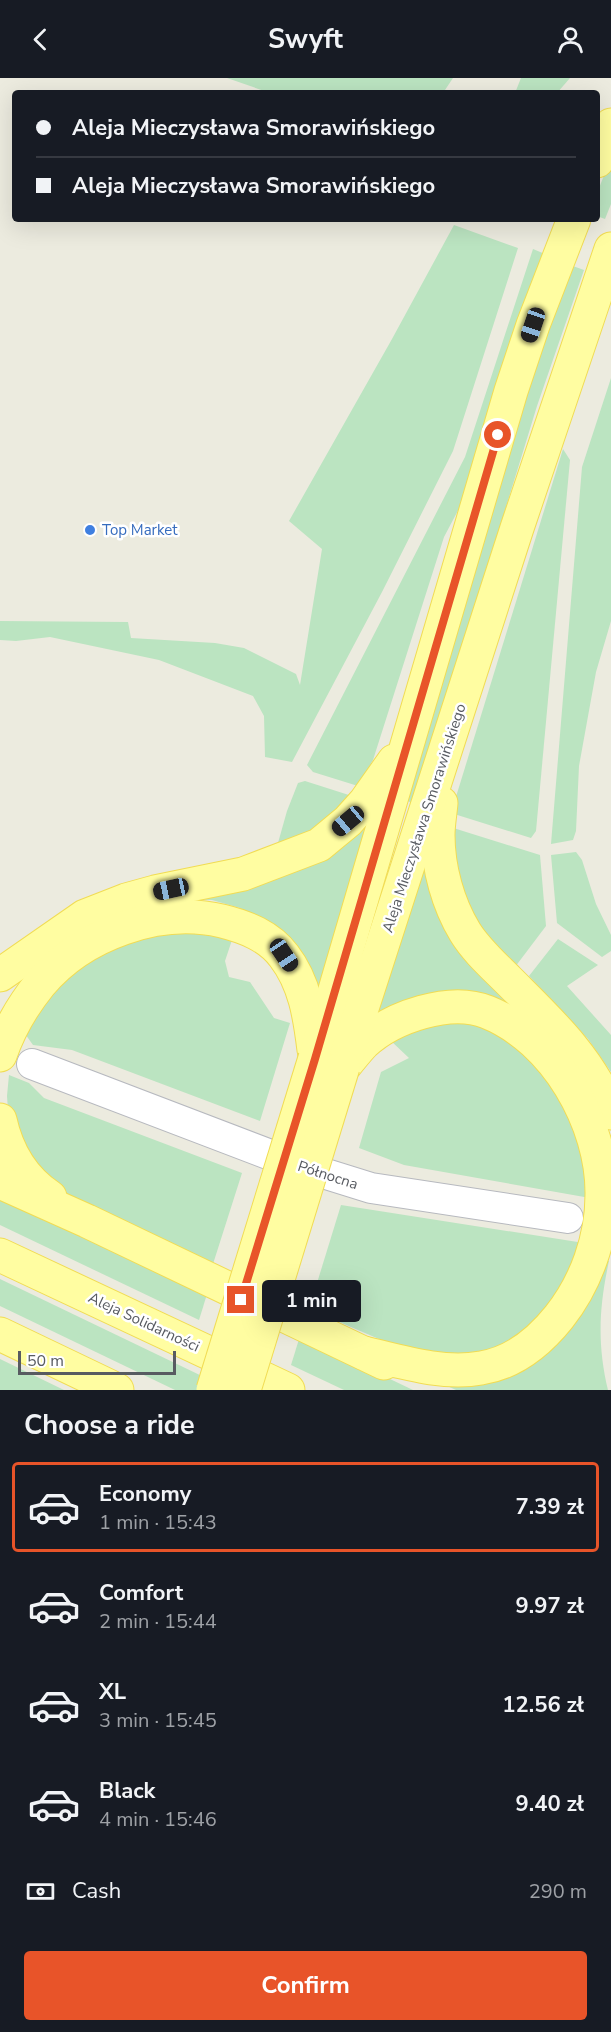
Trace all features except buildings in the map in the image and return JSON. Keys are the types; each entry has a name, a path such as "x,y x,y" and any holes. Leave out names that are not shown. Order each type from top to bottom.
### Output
{"main road":[{"path":"600,153 611,125"},
{"name":"Aleja Mieczysława Smorawińskiego","path":"244,1390 329,1063 408,740 511,391 533,325 573,222"},
{"name":"Aleja Mieczysława Smorawińskiego","path":"213,1390 329,1063 446,751 546,439 611,249"},
{"path":"0,975 85,916 126,900 155,892 243,874 319,845 348,821 365,802 408,740"},
{"path":"446,751 438,836 441,866 456,914 480,952 548,1020 583,1060 603,1094 611,1113"},
{"path":"0,1055 13,1022 42,982 63,962 112,932 137,923 188,916 212,919 251,930 271,941 294,970 329,1063 364,1043 381,1030 417,1013 448,1007 486,1011 509,1022 550,1059 583,1108 596,1148 602,1193 602,1216 594,1250 576,1290 552,1326 536,1342 500,1364 461,1370 424,1366 364,1353"},
{"path":"0,1120 7,1146 17,1164 31,1181 46,1194 87,1221"},
{"path":"0,1182 87,1221 437,1390"},
{"name":"Aleja Solidarności","path":"0,1255 288,1390"},
{"path":"0,1334 117,1390"}],"street":[{"name":"Północna","path":"32,1064 294,1164 371,1188 568,1218"}],"green space":[{"path":"227,78 453,78 445,90 261,90"},
{"path":"521,78 570,78 560,90 516,90"},
{"path":"611,158 611,204 605,219 600,217 600,186"},
{"path":"454,225 518,248 453,451 292,762 265,757 264,716 253,696 159,660 50,637 16,641 0,640 0,621 128,622 131,638 215,643 244,648 296,674 300,685 322,549 289,521"},
{"path":"533,249 545,254 463,501 444,537 373,760 358,786 313,772 307,765 465,457"},
{"path":"570,265 584,270 537,406 415,804 405,800 491,502"},
{"path":"611,378 611,621 596,672 579,766 576,831 573,840 551,844 582,467"},
{"path":"563,449 570,460 536,831 531,838 451,813"},
{"path":"305,781 352,796 320,827 276,850 298,783"},
{"path":"374,805 319,1004 280,934 240,908 212,900 176,899"},
{"path":"447,826 540,855 546,926 512,971 461,903"},
{"path":"576,852 582,860 596,904 611,935 611,951 602,957 557,923 551,855"},
{"path":"423,860 540,1029 508,1014 371,1028"},
{"path":"174,932 233,937 225,961 229,977 250,982 274,1018 290,1023 260,1121 72,1050 33,1045 23,1031 71,971 117,944"},
{"path":"558,939 598,965 567,986 611,1035 611,1072 588,1039 529,976"},
{"path":"455,1019 495,1029 542,1067 579,1128 590,1198 404,1165 359,1148 381,1072 409,1058 390,1040"},
{"path":"9,1075 29,1083 44,1098 242,1173 213,1264 67,1194 53,1183 36,1167 8,1110"},
{"path":"0,1194 208,1291 199,1320 0,1225"},
{"path":"341,1205 584,1243 565,1283 541,1320 483,1358 400,1348 309,1309"},
{"path":"603,1260 609,1261 601,1310 602,1357 608,1390 456,1390 445,1385 479,1380"},
{"path":"0,1279 231,1390 175,1390 0,1306"},
{"path":"300,1336 413,1390 344,1390 291,1365"},
{"path":"0,1359 64,1390 0,1390"}],"place":[{"name":"Top Market","path":"90,530"}],"route":[{"path":"241,1300 315,1059 498,435"}]}
